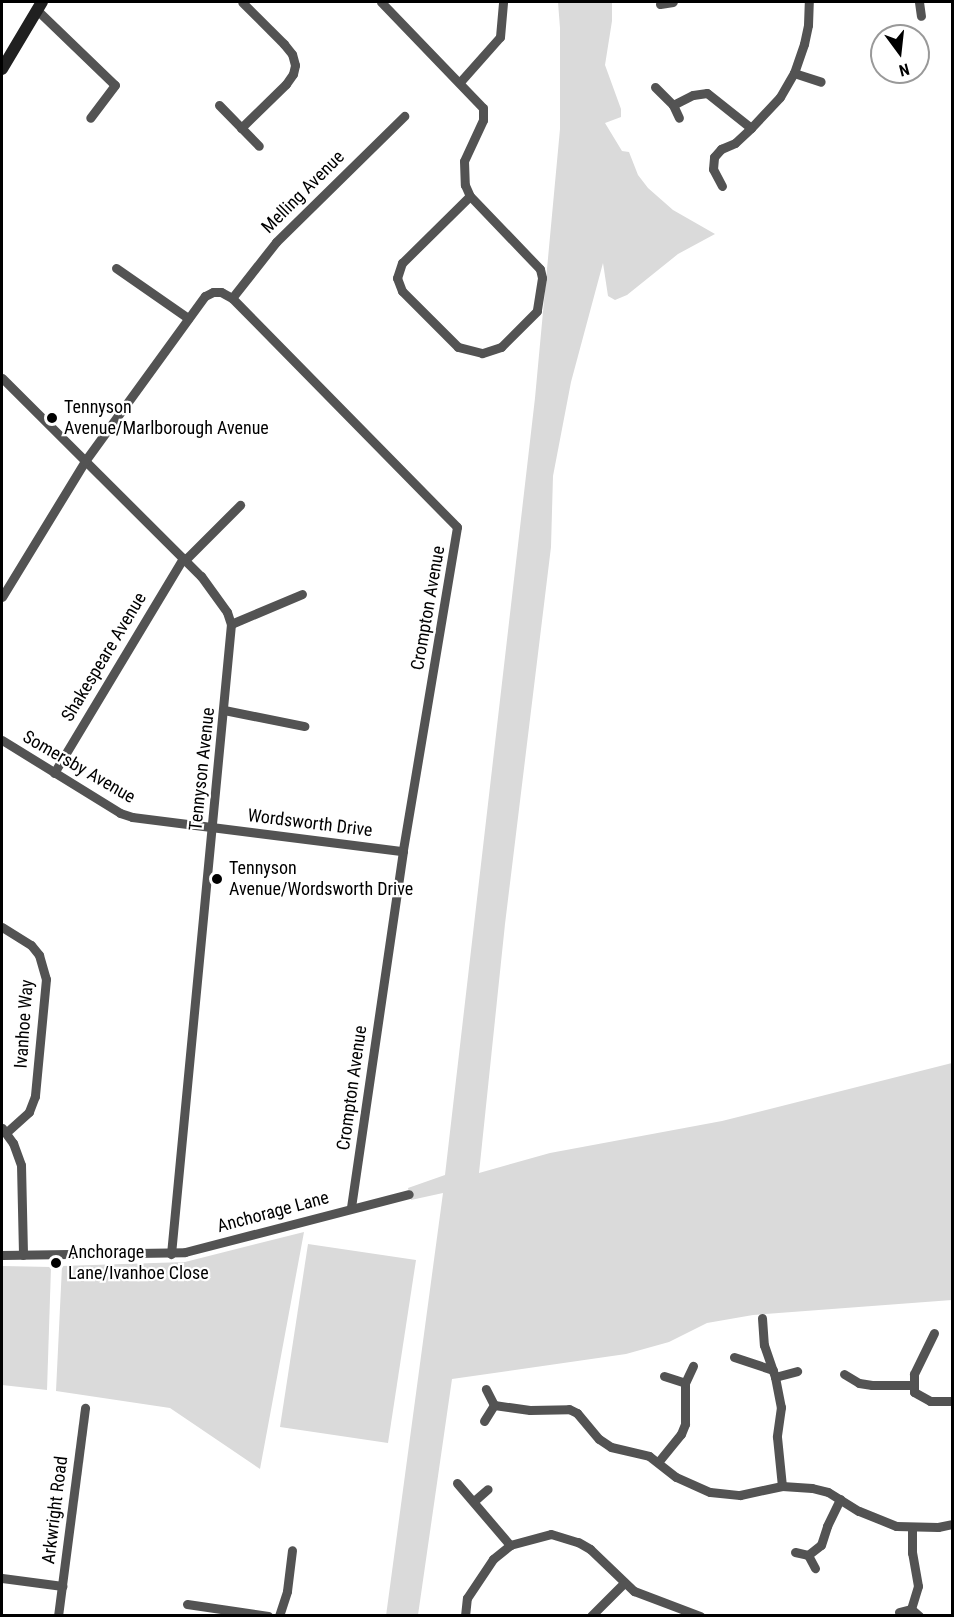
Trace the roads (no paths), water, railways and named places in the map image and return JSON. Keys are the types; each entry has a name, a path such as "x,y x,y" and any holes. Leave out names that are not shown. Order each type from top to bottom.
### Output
{"street":[{"path":"241,128 286,84 293,74 295,64 292,54 284,44 242,2"},
{"path":"381,2 483,108 484,114 463,169 470,196 540,269 542,278 537,311 501,347 482,353 458,347 402,291 397,278 402,262 470,196"},
{"path":"460,82 500,37 502,2"},
{"path":"660,4 673,2"},
{"path":"722,186 713,169 714,157 721,148 735,143 780,97 794,73 808,25 809,2"},
{"path":"919,2 921,16"},
{"path":"2,69 39,6 115,85 90,118"},
{"path":"794,73 821,82"},
{"path":"655,87 673,105 679,118"},
{"path":"673,105 693,95 707,93 751,128"},
{"path":"219,105 259,146"},
{"name":"Melling Avenue","path":"232,298 276,242 404,116"},
{"path":"116,268 188,318"},
{"path":"2,597 85,461 188,318 205,296 213,292 221,292 232,298"},
{"name":"Crompton Avenue","path":"232,298 457,527 403,851 351,1208"},
{"path":"2,378 212,588 227,612 231,624 302,594"},
{"name":"Shakespeare Avenue","path":"54,773 184,559 240,505"},
{"name":"Tennyson Avenue","path":"171,1254 231,624"},
{"path":"224,710 304,726"},
{"name":"Somersby Avenue","path":"2,740 120,813 132,817 212,827"},
{"name":"Wordsworth Drive","path":"212,827 403,851"},
{"name":"Ivanhoe Way","path":"2,927 31,945 39,955 46,979 35,1096 29,1112 4,1131"},
{"path":"4,1131 19,1154 21,1165 22,1255"},
{"name":"Anchorage Lane","path":"2,1255 171,1254 409,1194"},
{"path":"762,1318 764,1345 782,1407 777,1437 782,1486"},
{"path":"934,1333 917,1364 912,1385 916,1395 922,1399 952,1401"},
{"path":"734,1357 774,1373 796,1371"},
{"path":"659,1461 681,1434 685,1424 685,1383 693,1366"},
{"path":"844,1374 859,1383 912,1385"},
{"path":"664,1376 685,1383"},
{"path":"486,1389 494,1405"},
{"path":"494,1405 531,1410 569,1409 577,1413 599,1439 611,1447 659,1461 676,1477 691,1485 725,1495 740,1495 782,1486 812,1488 840,1499 874,1518 912,1528 952,1524"},
{"path":"484,1421 494,1405"},
{"name":"Arkwright Road","path":"58,1616 85,1408"},
{"path":"457,1483 510,1545"},
{"path":"474,1501 488,1489"},
{"path":"808,1555 821,1545 826,1526 840,1499"},
{"path":"899,1612 915,1612 918,1579 912,1553 912,1528"},
{"path":"465,1616 467,1598 493,1559 510,1545 544,1535 564,1537 590,1549 624,1583 646,1597 700,1616"},
{"path":"279,1616 287,1591 292,1550"},
{"path":"795,1552 808,1555 815,1568"},
{"path":"2,1578 62,1586"},
{"path":"591,1616 624,1583"},
{"path":"187,1604 268,1616"}],"place":[{"name":"Tennyson Avenue/Marlborough Avenue","path":"52,418"},
{"name":"Tennyson Avenue/Wordsworth Drive","path":"217,879"},
{"name":"Anchorage Lane/Ivanhoe Close","path":"56,1263"}]}
